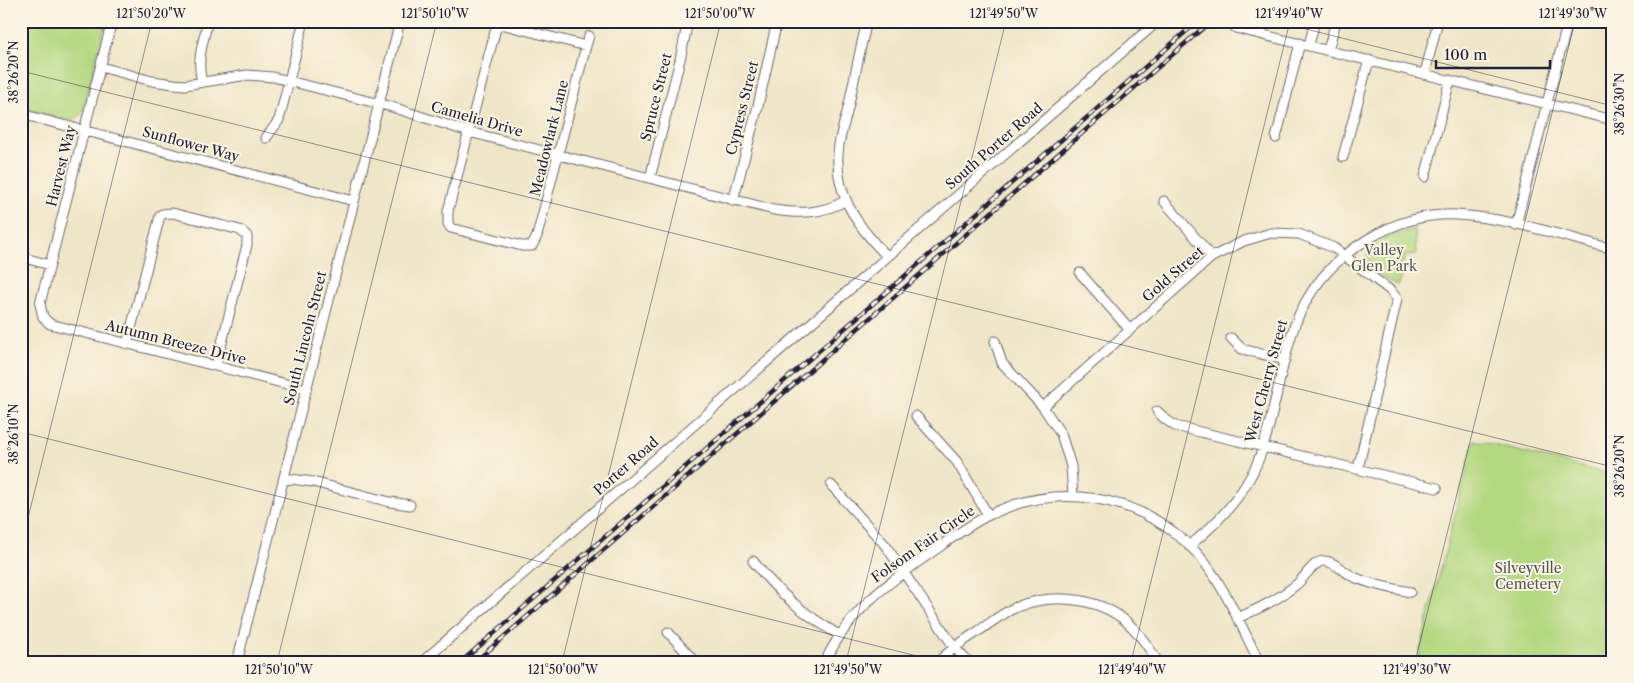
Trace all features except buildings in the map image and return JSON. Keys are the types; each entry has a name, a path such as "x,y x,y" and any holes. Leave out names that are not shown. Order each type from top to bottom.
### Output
{"street":[{"name":"Harvest Way","path":"43,317 40,304 112,21"},
{"path":"202,82 199,61 208,21"},
{"path":"266,138 278,120 304,21"},
{"name":"South Lincoln Street","path":"237,662 400,21"},
{"name":"Spruce Street","path":"650,178 688,21"},
{"name":"Cypress Street","path":"733,200 758,106 777,21"},
{"path":"867,21 839,144 838,173 845,201 864,231 887,256"},
{"name":"South Porter Road","path":"849,291 1158,21"},
{"path":"1276,138 1305,44 1315,21"},
{"path":"1328,50 1336,21"},
{"path":"1425,73 1438,21"},
{"path":"1516,225 1568,21"},
{"path":"468,132 498,25 512,26 586,46"},
{"path":"1235,28 1613,120"},
{"name":"Meadowlark Lane","path":"468,132 448,211 448,224 458,230 522,246 532,246 537,236 589,36"},
{"path":"1343,157 1369,60"},
{"name":"Camelia Drive","path":"101,67 152,81 185,85 247,75 260,75 379,104 468,132 774,210 800,213 824,210 845,201"},
{"path":"1425,177 1450,80"},
{"name":"Sunflower Way","path":"21,114 354,201"},
{"path":"1164,201 1212,257"},
{"path":"127,344 160,216 172,213 240,230 246,234 248,240 216,366"},
{"name":"West Cherry Street","path":"1189,546 1219,519 1239,496 1252,473 1263,448 1294,328 1305,304 1318,284 1344,256 1386,230 1429,217 1455,215 1486,218 1613,249"},
{"name":"Gold Street","path":"1042,407 1212,257 1244,241 1272,233 1299,234 1324,243 1344,256 1391,291 1397,298 1358,469"},
{"path":"21,257 50,265"},
{"path":"1080,273 1130,330"},
{"name":"Porter Road","path":"422,662 849,291"},
{"name":"Autumn Breeze Drive","path":"43,317 50,324 306,389"},
{"path":"1231,338 1242,349 1285,360"},
{"path":"995,341 1002,363 1042,407 1061,434 1071,466 1073,496"},
{"path":"1156,411 1175,426 1437,488"},
{"path":"916,416 957,462 988,515"},
{"path":"284,478 313,482 390,502 410,505"},
{"path":"831,485 886,546 954,647 968,662"},
{"name":"Folsom Fair Circle","path":"825,662 839,635 871,598 903,572 988,515 1013,505 1047,497 1073,496 1100,499 1137,511 1159,523 1189,546 1214,577 1259,662"},
{"path":"753,561 782,594 818,622 839,635"},
{"path":"1237,618 1297,584 1322,561 1329,562 1354,577 1376,585 1410,592"},
{"path":"938,662 954,647 998,616 1019,606 1040,600 1062,598 1091,604 1118,616 1132,627 1146,643 1158,662"},
{"path":"668,632 695,662"}],"green space":[{"path":"21,21 106,21 83,110 76,119 61,119 21,107"},
{"name":"Valley Glen Park","path":"1415,229 1416,255 1405,256 1404,262 1400,262 1402,277 1398,285 1375,271 1370,265 1368,254 1371,248 1385,239"},
{"name":"Silveyville Cemetery","path":"1474,440 1613,475 1613,662 1417,662"}],"railway":[{"path":"461,662 1198,21"},
{"path":"475,662 1211,21"}]}
